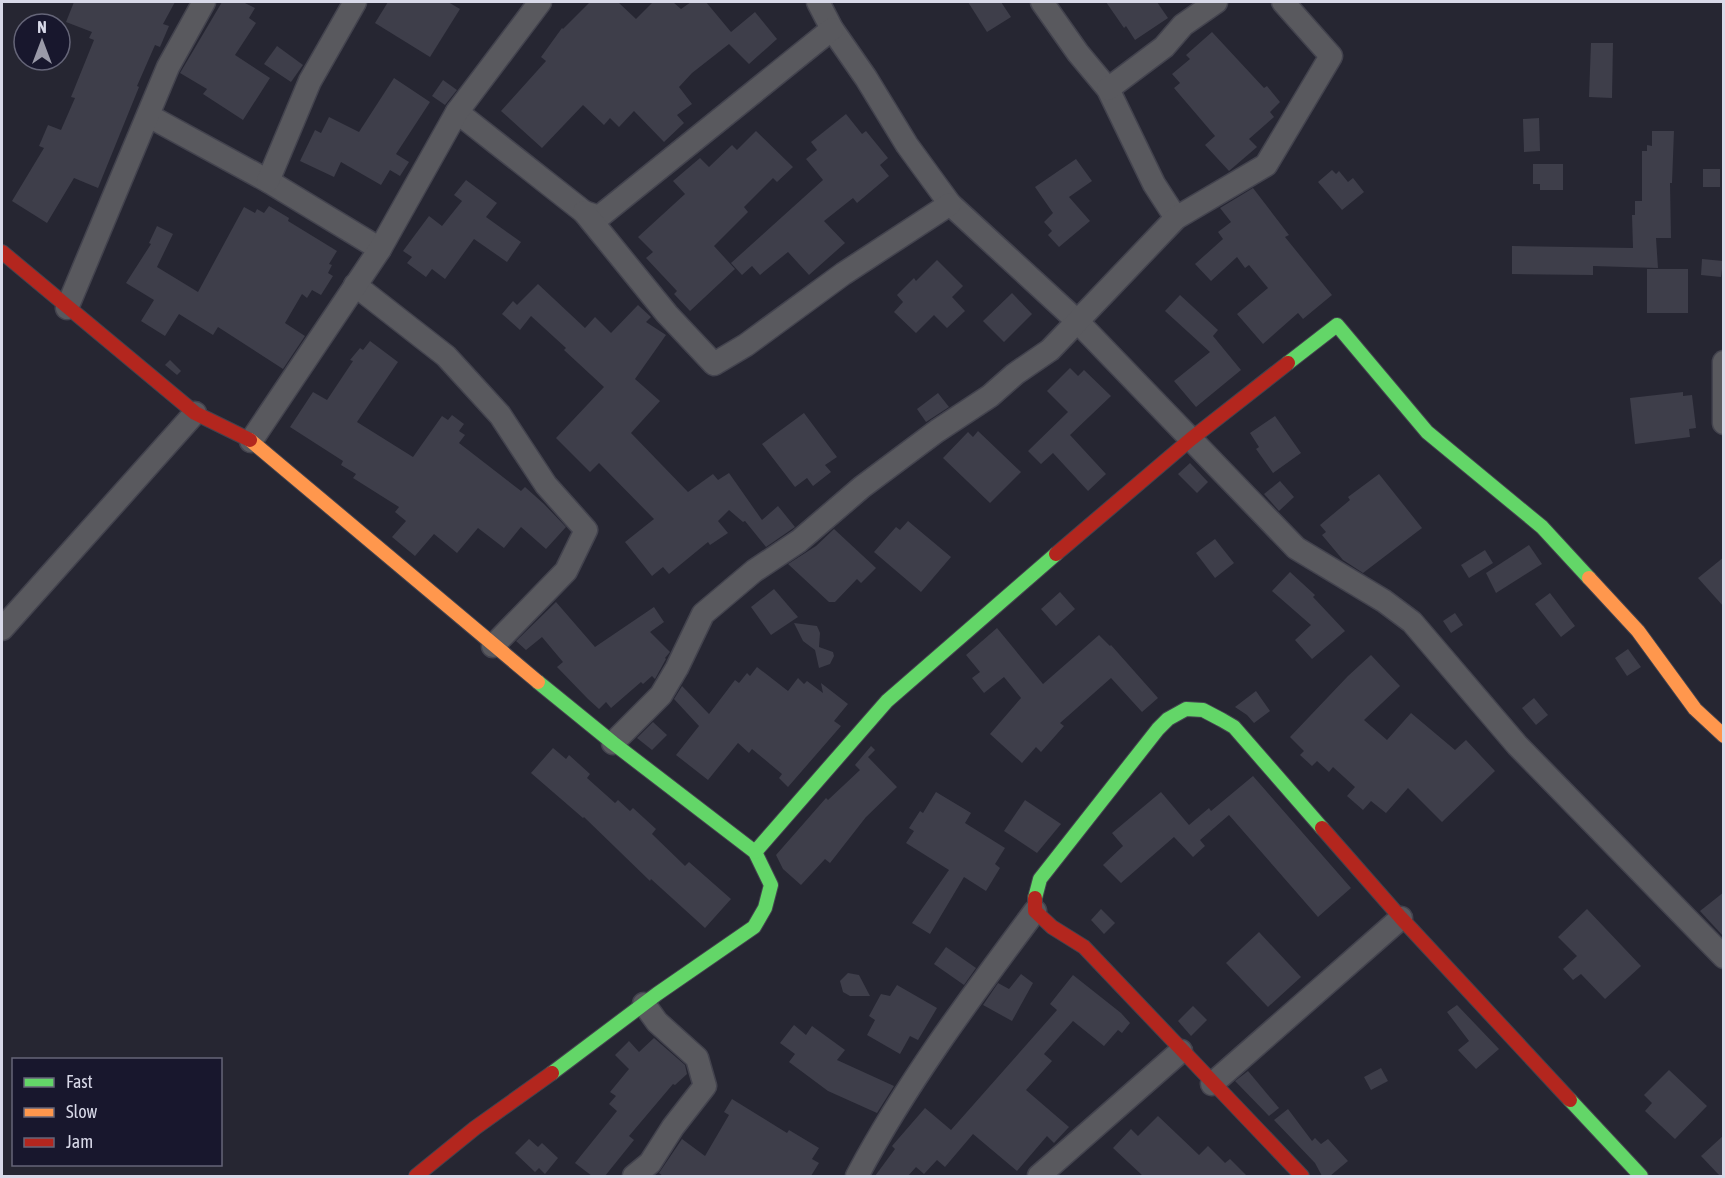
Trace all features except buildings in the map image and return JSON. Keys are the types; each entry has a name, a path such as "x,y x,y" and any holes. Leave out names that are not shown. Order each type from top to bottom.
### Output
{"street":[{"path":"68,308 168,67 204,2"},
{"path":"268,181 310,81 355,2"},
{"path":"251,441 380,249 457,112 540,2"},
{"path":"818,2 832,29 866,78 907,146 950,204 982,231 1076,321 1296,548 1384,601 1412,622 1517,745 1724,957"},
{"path":"1042,2 1078,52 1108,88 1154,184 1176,218"},
{"path":"1108,88 1164,47 1184,26 1216,2"},
{"path":"613,742 661,695 677,668 702,614 754,571 799,541 862,487 938,430 990,396 1015,374 1050,350 1176,218 1266,165 1331,56 1283,2"},
{"path":"584,212 599,217 832,29"},
{"path":"457,112 584,212 667,314 714,364 746,345 843,274 950,204"},
{"path":"149,116 268,181 380,249"},
{"path":"2,252 195,413 251,441 493,646 755,852 771,885 765,908 754,927 644,1004 475,1128 417,1176"},
{"path":"355,285 446,356 500,415 546,484 586,530 566,571 493,646"},
{"path":"755,852 886,701 976,621 1191,439 1336,325 1426,432 1542,527 1638,631 1695,709 1724,736"},
{"path":"1724,362 1724,423"},
{"path":"2,629 195,413"},
{"path":"857,1176 880,1132 952,1023 1035,911 1035,895 1040,879 1158,729 1170,716 1189,707 1210,712 1234,727 1401,918 1641,1176"},
{"path":"1035,911 1052,927 1084,947 1180,1051 1302,1176"},
{"path":"1212,1084 1401,918"},
{"path":"634,1176 650,1163 672,1127 705,1086 697,1058 657,1022 644,1004"},
{"path":"1039,1176 1180,1051"}],"traffic: fast":[{"path":"1288,363 1337,325 1427,432 1542,527 1589,578"},
{"path":"755,852 887,701 1056,554"},
{"path":"538,682 755,852 771,885 765,908 754,927 657,994 552,1073"},
{"path":"1035,898 1040,879 1158,729 1168,719 1186,709 1203,710 1234,727 1322,828"},
{"path":"1570,1100 1641,1176"}],"traffic: slow":[{"path":"250,440 538,682"},
{"path":"1589,578 1638,631 1695,709 1724,736"}],"traffic: jam":[{"path":"2,252 195,413 250,440"},
{"path":"1056,554 1191,439 1288,363"},
{"path":"1322,828 1401,918 1570,1100"},
{"path":"1035,898 1035,911 1052,927 1084,947 1302,1176"},
{"path":"416,1176 475,1128 552,1073"}]}
